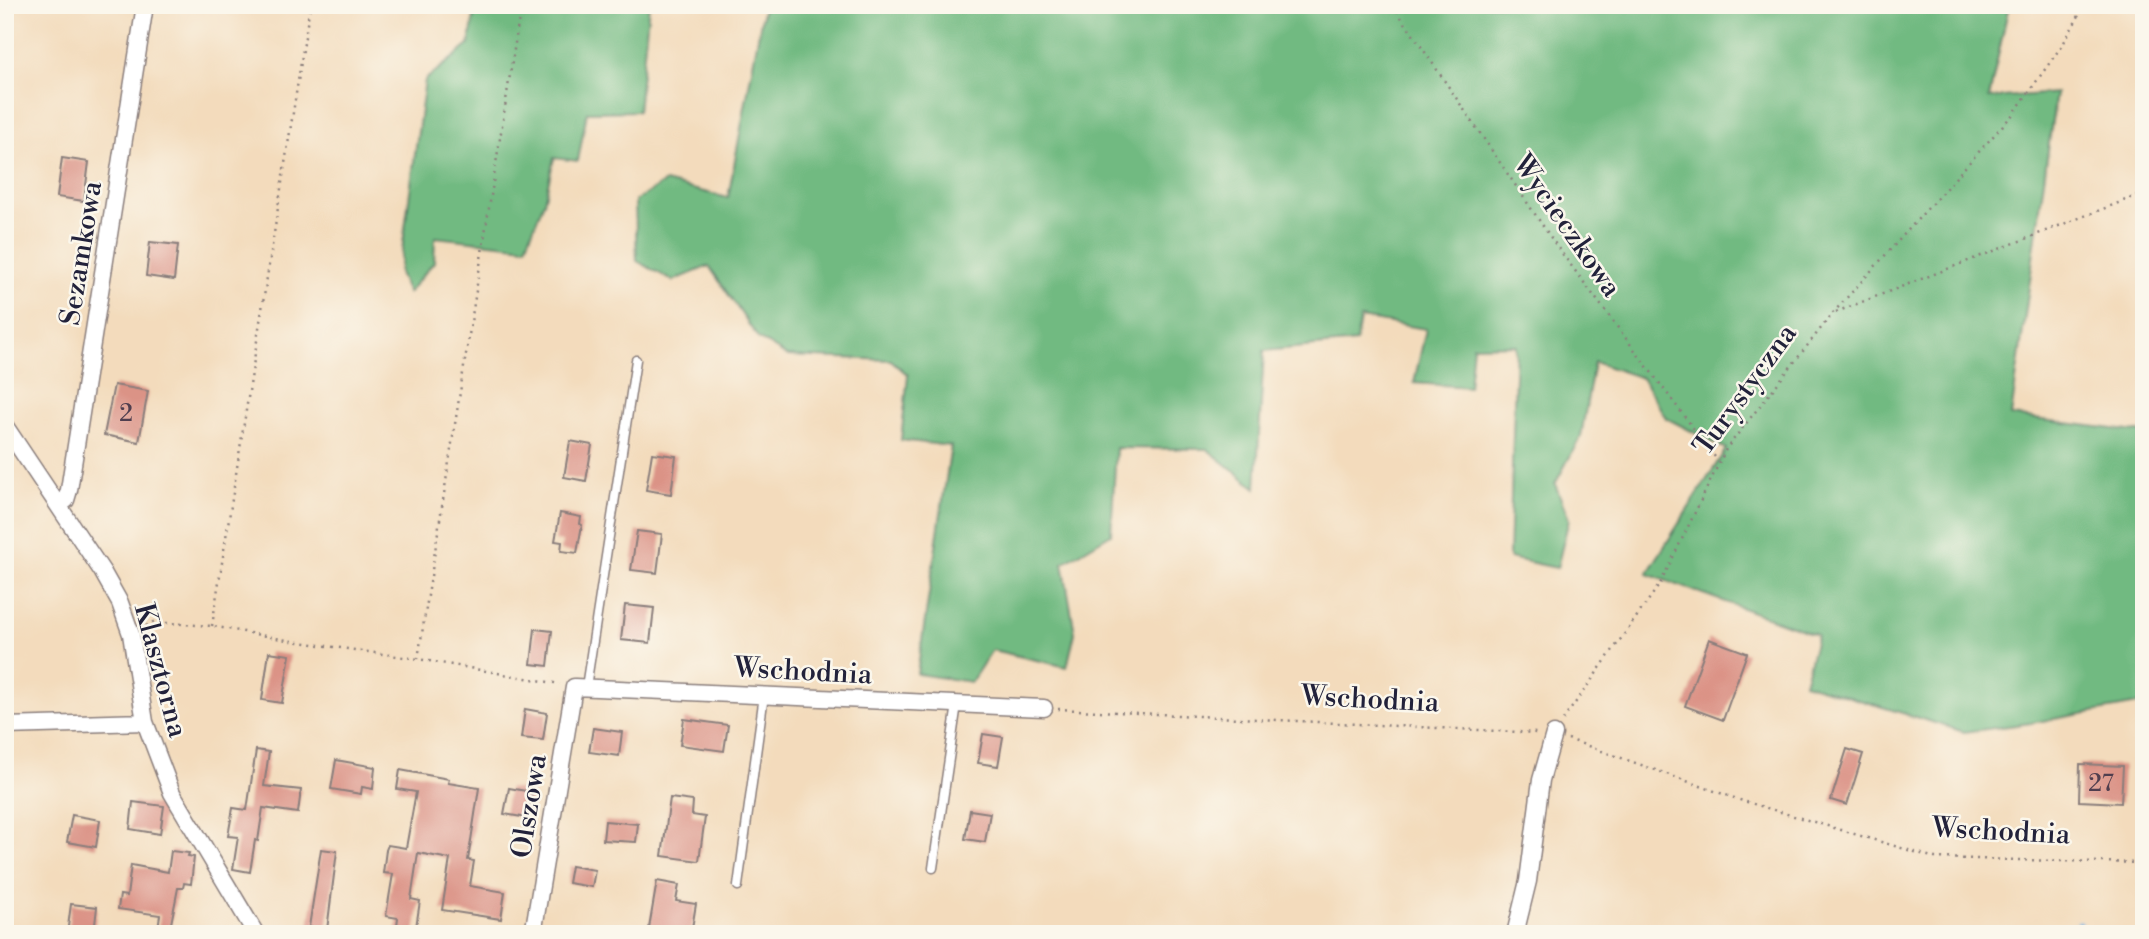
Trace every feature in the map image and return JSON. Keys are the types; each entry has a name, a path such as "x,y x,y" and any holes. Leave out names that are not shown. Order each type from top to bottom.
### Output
{"street":[{"name":"Sezamkowa","path":"59,505 66,500 69,490 145,5"},
{"name":"Klasztorna","path":"5,426 59,505 120,603 131,634 145,722 172,793 256,934"},
{"name":"Wschodnia","path":"580,687 1044,708"},
{"name":"Olszowa","path":"533,934 580,687"},
{"path":"5,726 145,722"},
{"path":"1515,934 1528,881 1541,780 1554,734"}],"lane":[{"path":"580,687 636,360"},
{"path":"738,886 764,694"},
{"path":"933,868 957,704"}],"path":[{"path":"212,626 310,5"},
{"path":"418,659 521,5"},
{"name":"Wycieczkowa","path":"1393,5 1558,248 1719,462"},
{"name":"Turystyczna","path":"1554,734 1660,584 1726,449 1833,313 2014,113 2063,44 2085,5"},
{"path":"1833,313 2144,193"},
{"path":"131,634 153,622 212,626 580,687"},
{"name":"Wschodnia","path":"1044,708 1554,734 1740,800 1935,858 2144,863"}],"green space":[{"path":"476,5 649,5 638,111 587,112 578,161 554,158 544,202 526,247 435,237 434,262 408,293 399,273 425,80 469,45"},
{"path":"764,5 1565,5 1596,11 1600,5 2009,5 1989,98 2056,93 2011,416 2144,433 2144,703 1964,732 1804,683 1817,635 1647,574 1726,449 1666,418 1642,378 1594,362 1581,436 1555,484 1569,519 1557,568 1509,558 1516,345 1473,346 1469,387 1414,383 1426,329 1360,318 1356,342 1264,351 1256,488 1207,449 1116,448 1111,534 1063,563 1075,633 1067,667 992,650 971,682 917,674 951,446 901,440 908,375 891,360 787,356 758,338 709,266 673,281 637,261 635,201 665,182 728,198"}],"building":[{"path":"62,158 89,162 84,201 57,197"},
{"path":"150,242 178,245 174,280 146,276"},
{"path":"114,385 148,391 139,442 104,435"},
{"path":"570,441 592,445 586,481 564,477"},
{"path":"652,453 676,456 671,494 646,490"},
{"path":"560,513 581,517 577,553 561,551 562,542 555,541"},
{"path":"637,531 662,534 657,573 631,570"},
{"path":"625,605 654,608 650,643 621,640"},
{"path":"535,629 552,631 548,666 531,664"},
{"path":"1709,639 1747,653 1723,720 1685,706"},
{"path":"269,652 290,655 282,703 262,700"},
{"path":"525,709 547,713 543,740 521,738"},
{"path":"684,719 728,725 724,751 680,745"},
{"path":"593,728 622,732 619,756 589,752"},
{"path":"983,734 1003,737 998,766 978,763"},
{"path":"1847,749 1863,754 1847,805 1831,800"},
{"path":"256,750 269,752 264,786 301,790 298,813 263,808 250,872 233,869 238,837 228,836 233,808 247,810"},
{"path":"336,760 375,767 373,789 362,787 361,794 331,789"},
{"path":"2080,764 2123,766 2121,803 2079,801"},
{"path":"400,770 449,779 448,783 479,788 468,860 474,861 470,886 505,892 501,919 442,910 450,859 418,853 411,899 420,901 415,934 396,934 398,918 386,916 393,874 383,873 386,850 388,845 406,848 416,792 397,789"},
{"path":"509,788 532,792 528,818 504,814"},
{"path":"670,798 693,801 692,815 705,817 699,861 662,856"},
{"path":"133,802 164,806 160,834 130,829"},
{"path":"970,810 990,813 985,842 965,839"},
{"path":"72,815 100,820 96,847 67,842"},
{"path":"605,821 638,824 636,842 603,840"},
{"path":"321,849 337,851 327,930 309,927"},
{"path":"171,851 189,853 188,856 194,857 191,884 184,883 183,888 178,888 169,934 157,934 160,915 118,909 120,895 127,896 131,865 168,872"},
{"path":"571,866 595,870 592,887 568,883"},
{"path":"657,881 679,885 676,901 696,904 691,934 671,931 670,934 648,934"},
{"path":"71,904 97,907 94,933 81,931 81,934 67,934"}],"waterway":[{"path":"2078,934 2079,923"}]}
